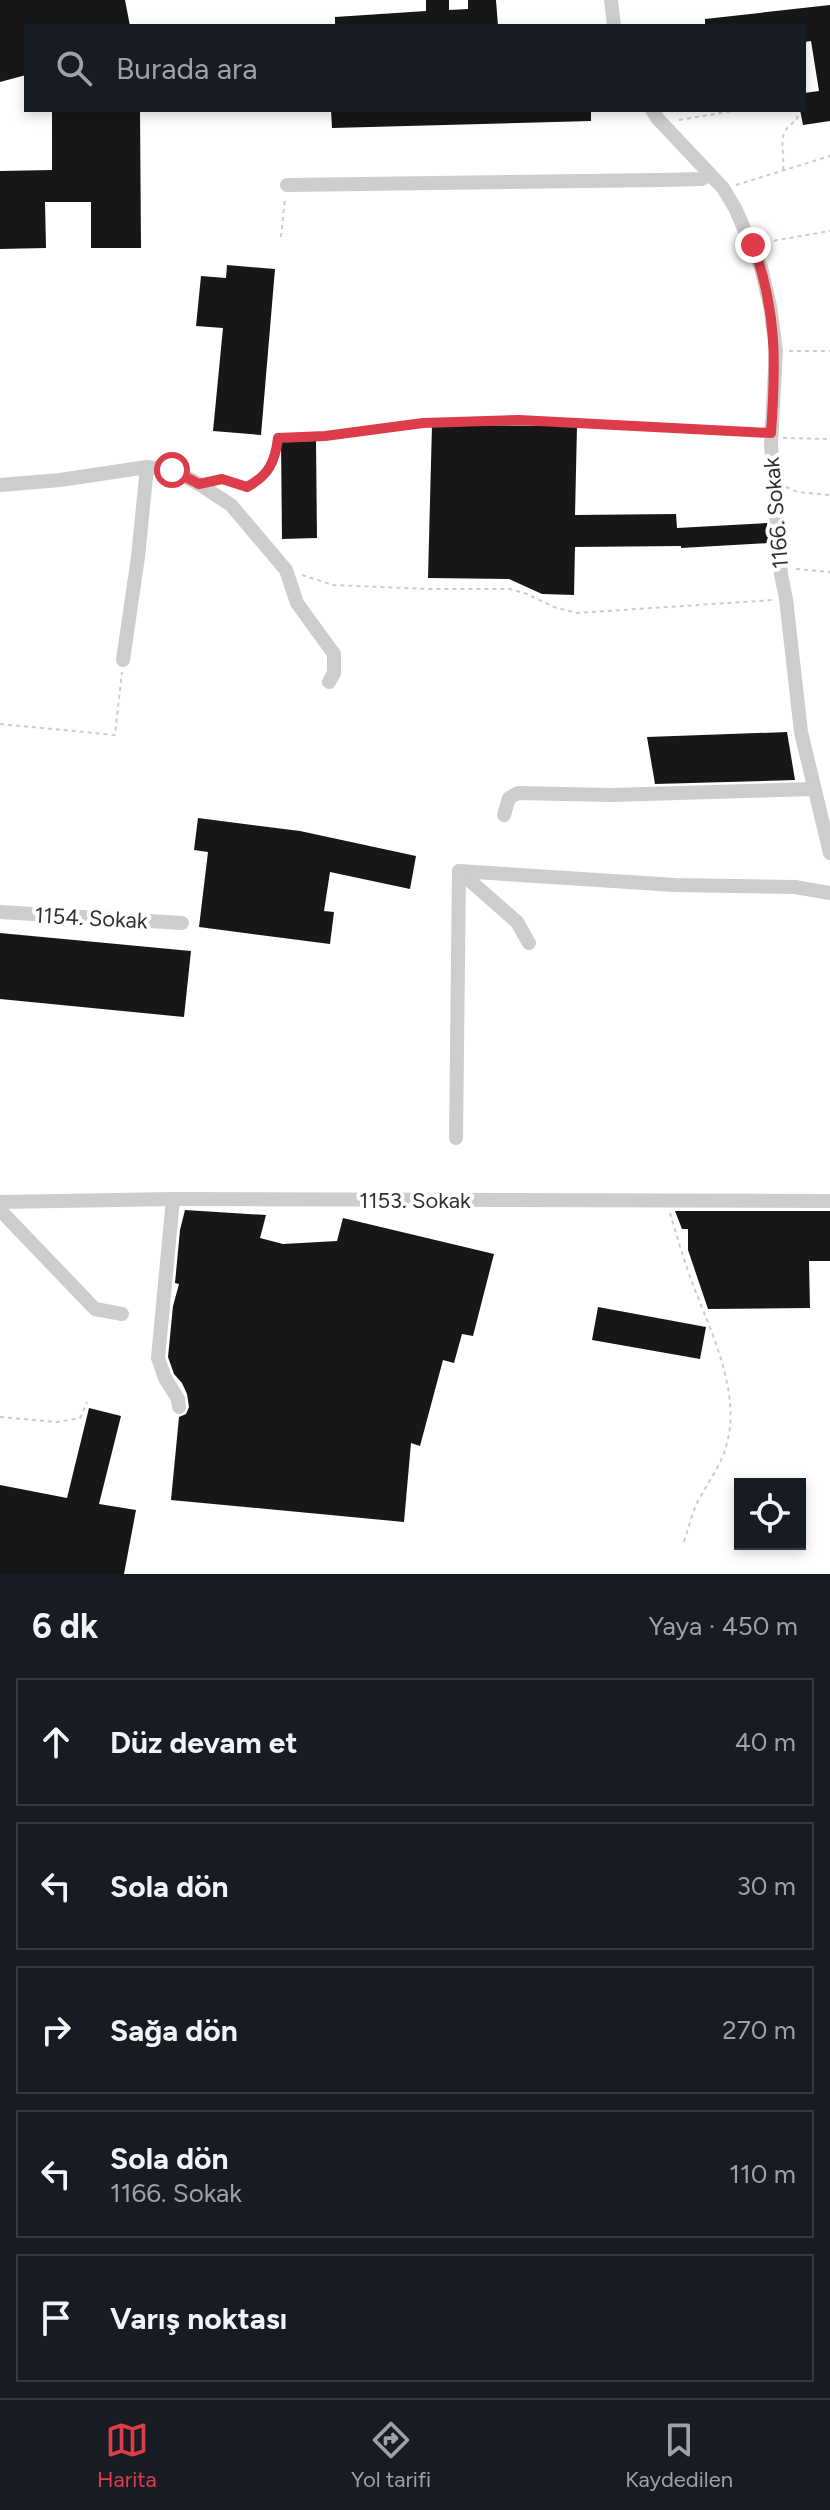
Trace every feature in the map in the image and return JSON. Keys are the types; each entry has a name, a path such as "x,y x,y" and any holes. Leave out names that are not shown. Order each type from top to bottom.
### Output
{"street":[{"path":"611,0 614,24"},
{"name":"1166. Sokak","path":"654,112 723,188 753,245 764,280 776,350 771,433 781,574 801,732 830,853"},
{"path":"287,185 661,180 701,179 710,175"},
{"path":"123,660 147,467"},
{"path":"0,485 147,467 172,470 199,484 231,505 286,570 297,603 334,654 334,673 329,682"},
{"path":"504,815 509,798 518,793 611,795 814,789"},
{"path":"459,871 675,885 795,887 830,893"},
{"path":"459,871 517,922 529,943"},
{"path":"456,1138 459,871"},
{"name":"1154. Sokak","path":"0,912 182,923"},
{"path":"173,1199 158,1358 179,1407"},
{"name":"1153. Sokak","path":"0,1202 173,1199 830,1201"},
{"path":"0,1210 95,1309 122,1314"}],"path":[{"path":"663,124 727,112"},
{"path":"783,171 782,136 789,125 797,120 798,112"},
{"path":"723,188 830,156"},
{"path":"281,237 287,185"},
{"path":"753,245 830,231"},
{"path":"776,350 830,351"},
{"path":"199,484 222,479 247,487 259,481 269,472 278,438 325,436 423,423 519,420 771,433 784,439 830,439"},
{"path":"774,483 798,492 830,495"},
{"path":"781,574 800,568 830,572"},
{"path":"286,570 333,585 510,589 577,613 786,599"},
{"path":"0,724 115,735 123,660"},
{"path":"666,1200 697,1295 713,1333 724,1371 731,1418 727,1444 697,1504 683,1544"},
{"path":"0,1417 57,1422 80,1418 87,1402"}],"building":[{"path":"0,0 125,0 130,24 24,24 24,76 0,82"},
{"path":"426,0 449,0 449,10 468,9 468,0 496,0 498,24 335,24 335,17 426,11"},
{"path":"830,5 830,121 803,125 800,112 806,112 806,93 819,91 811,41 806,42 806,24 705,24 705,19"},
{"path":"52,112 140,112 141,248 91,248 91,202 45,202 46,248 0,249 0,171 52,170"},
{"path":"331,112 591,112 591,121 332,128"},
{"path":"227,265 275,269 261,435 213,431 223,328 196,326 201,276 226,278"},
{"path":"432,425 577,426 575,515 676,514 677,528 767,523 769,543 681,548 575,547 574,595 542,594 509,579 428,578"},
{"path":"316,441 317,538 282,539 281,442"},
{"path":"787,732 795,780 655,784 647,737"},
{"path":"198,818 300,831 416,856 410,889 330,872 324,911 334,912 330,944 199,927 208,852 194,850"},
{"path":"0,933 191,951 184,1017 0,999"},
{"path":"185,1210 266,1215 260,1238 283,1244 337,1241 343,1218 494,1254 473,1336 462,1334 454,1363 443,1360 420,1446 411,1443 404,1522 171,1500 179,1417 186,1414 189,1407 187,1394 174,1374 168,1357 173,1306 179,1284 175,1283 180,1230"},
{"path":"675,1211 830,1211 830,1261 809,1261 810,1308 708,1309 688,1250 688,1229 682,1229"},
{"path":"598,1307 706,1327 700,1359 592,1340"},
{"path":"89,1408 121,1416 99,1504 136,1510 124,1574 0,1574 0,1485 67,1498"}],"route":[{"path":"172,470 199,484 222,479 247,487 269,472 278,438 325,436 423,423 519,420 771,433 776,350 770,306 753,245"}]}
